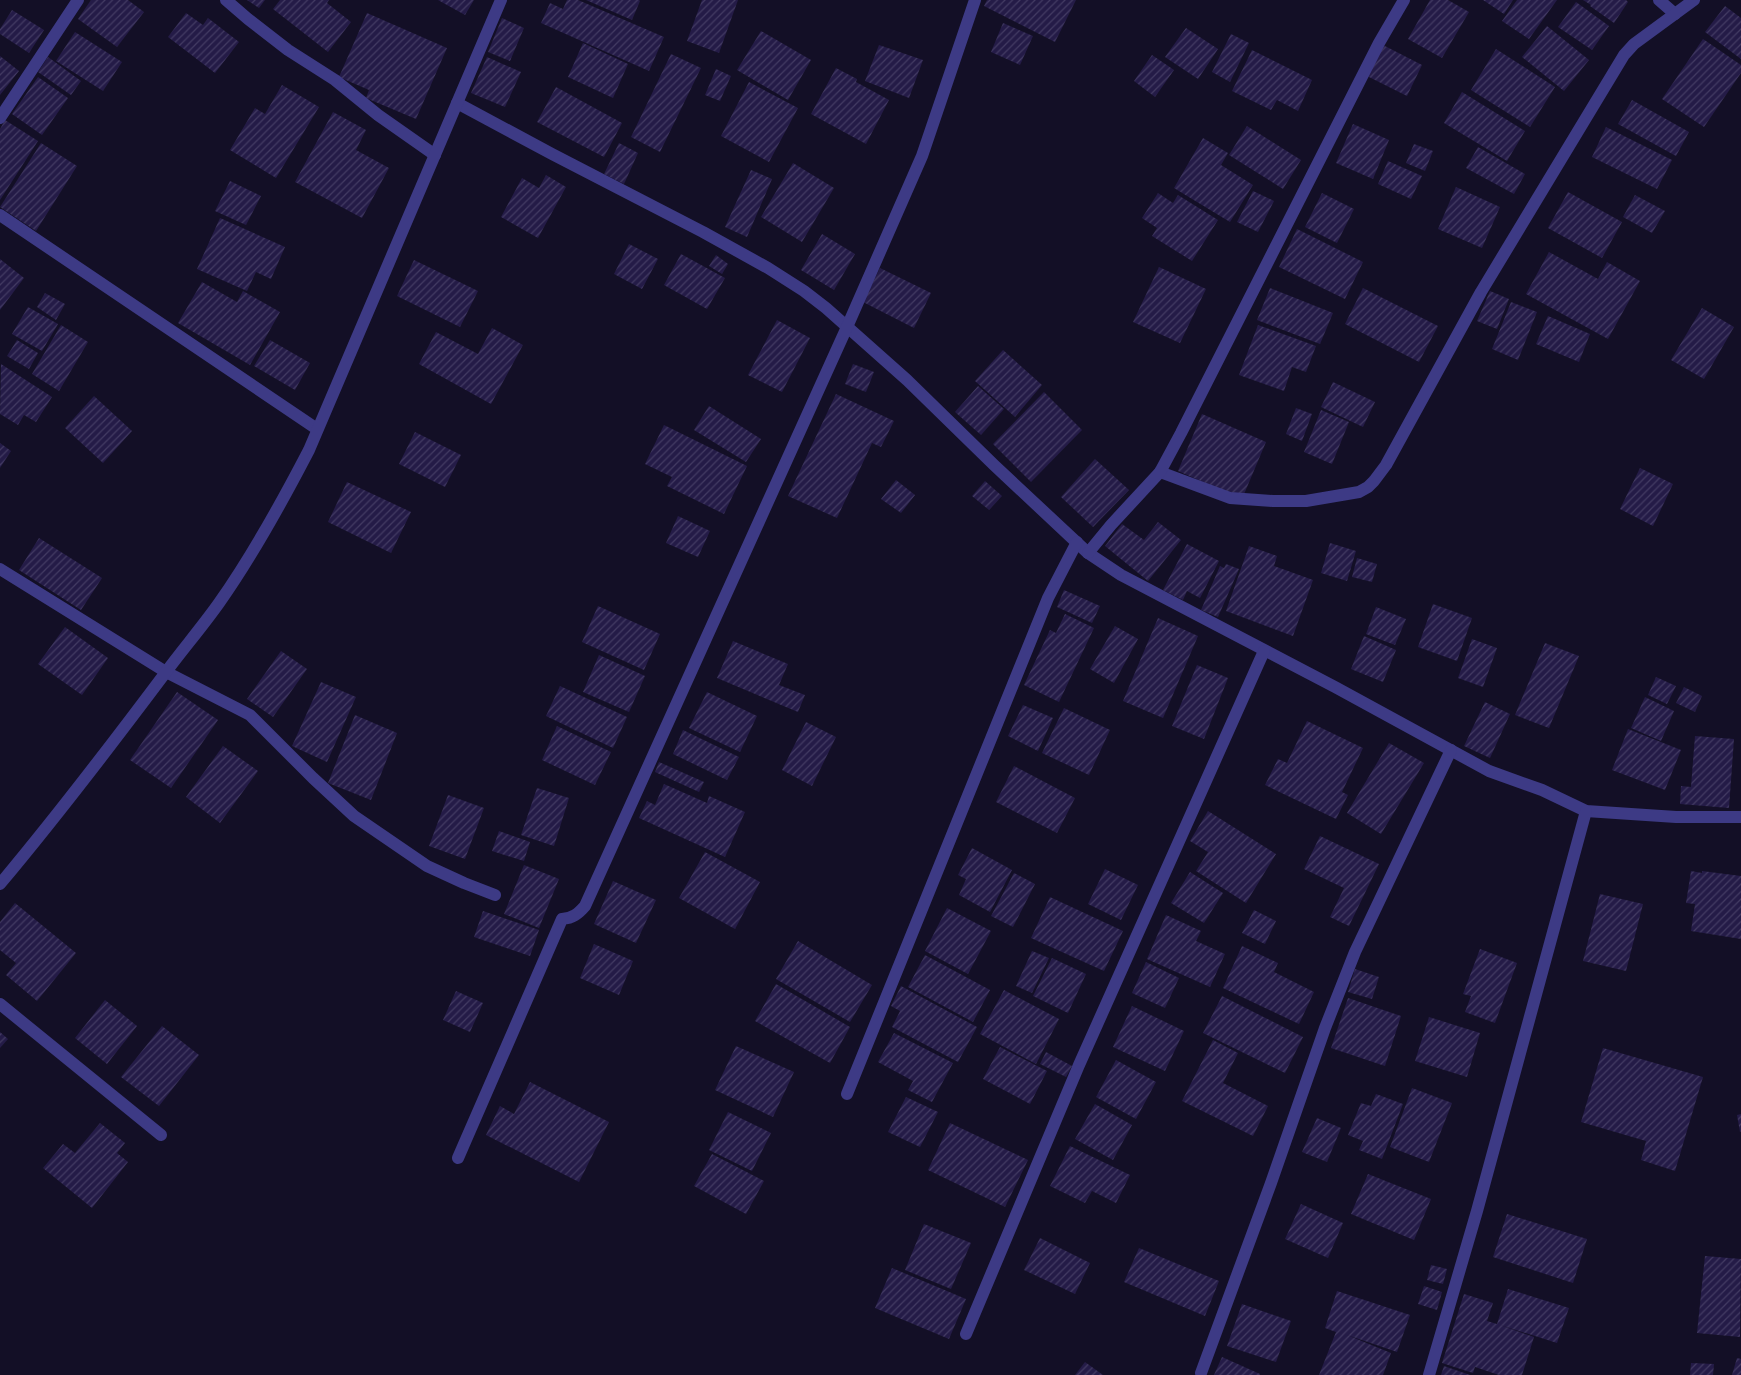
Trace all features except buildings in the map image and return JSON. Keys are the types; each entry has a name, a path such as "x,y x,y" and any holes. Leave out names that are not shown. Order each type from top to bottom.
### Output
{"street":[{"path":"0,118 78,0"},
{"path":"226,0 281,44 335,80 378,115 435,155"},
{"path":"0,884 50,825 218,604 287,492 317,430 501,0"},
{"path":"458,1158 562,919 572,918 586,906 847,327 922,156 975,0"},
{"path":"1088,553 1160,472 1379,43 1404,0"},
{"path":"1659,0 1675,14"},
{"path":"1160,472 1230,498 1273,502 1306,501 1342,496 1359,492 1368,487 1386,465 1482,292 1624,55 1634,44 1694,0"},
{"path":"458,103 703,232 768,268 811,297 907,380 1088,553 1121,575 1496,774 1542,790 1586,811 1676,817 1741,817"},
{"path":"0,215 317,430"},
{"path":"847,1094 1048,598 1077,542"},
{"path":"0,569 166,672 250,715 354,816 427,866 495,895"},
{"path":"966,1334 1079,1065 1264,651"},
{"path":"1202,1373 1325,1028 1355,952 1451,750"},
{"path":"1429,1375 1586,811"},
{"path":"0,1004 161,1135"}]}
